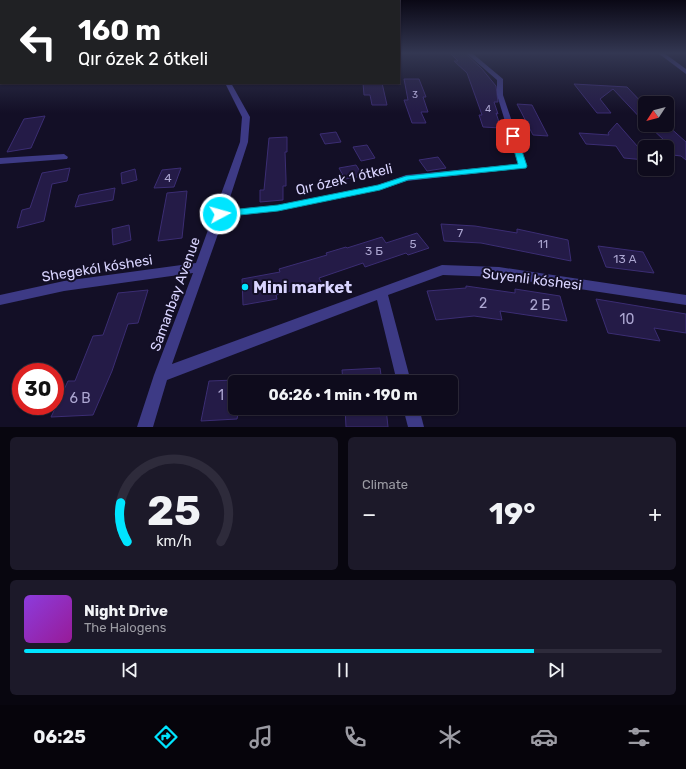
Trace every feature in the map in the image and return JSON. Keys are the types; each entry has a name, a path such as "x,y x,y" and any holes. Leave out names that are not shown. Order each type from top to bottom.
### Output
{"street":[{"name":"Qır ózek 1 ótkeli","path":"220,214 278,208 380,187 406,178 523,166 500,95 500,79 493,73"},
{"name":"Samanbay Avenue","path":"145,427 161,375 220,214 244,142 246,117 229,84"},
{"path":"0,161 64,157"},
{"name":"Shegekól kóshesi","path":"0,300 64,286 200,267"},
{"name":"Suyenli kóshesi","path":"161,375 442,270 499,272 686,300"},
{"path":"381,293 402,375"},
{"path":"413,415 416,427"}],"building":[{"path":"467,73 485,73 496,86 498,102 494,102 501,128 483,127 479,115 482,115"},
{"path":"404,79 419,79 426,97 423,97 428,112 421,112 426,123 412,123 404,100 408,100"},
{"path":"363,84 382,84 387,105 372,105 370,95 364,95"},
{"path":"574,84 627,87 638,99 638,116 613,89 600,99 611,113 597,113"},
{"path":"517,104 532,105 548,136 533,135"},
{"path":"45,116 31,148 7,152 24,119"},
{"path":"617,123 638,147 638,159 624,158 616,146 586,144 579,133 609,135 608,133"},
{"path":"674,131 686,142 686,160 681,156 674,155 674,140 664,140 655,132"},
{"path":"336,132 341,142 325,144 320,134"},
{"path":"287,137 287,152 285,152 286,186 283,186 283,200 260,202 260,190 264,190 269,138"},
{"path":"367,145 375,158 361,161 353,147"},
{"path":"438,157 446,168 427,171 419,160"},
{"path":"356,165 363,176 345,179 339,168"},
{"path":"70,168 67,181 52,184 44,221 17,228 22,210 30,208 42,173"},
{"path":"181,168 174,187 154,188 162,170"},
{"path":"135,169 137,180 122,184 121,173"},
{"path":"115,188 113,200 75,207 79,195"},
{"path":"187,191 182,238 158,241 167,193"},
{"path":"441,224 475,226 517,233 517,229 568,240 571,261 481,243 444,241"},
{"path":"129,225 131,240 113,245 112,229"},
{"path":"417,233 429,248 408,255 406,253 365,267 363,263 319,278 321,282 276,295 277,299 243,305 242,279 280,272 279,269 327,255 326,253 382,237 386,243"},
{"path":"598,246 643,252 654,273 606,267"},
{"path":"466,286 515,293 515,289 560,296 567,321 500,311 502,320 474,316 436,320 427,291 466,288"},
{"path":"148,290 138,323 128,324 112,371 93,415 51,417 52,415 64,415 64,389 68,381 75,381 93,336 103,335 118,293"},
{"path":"596,299 686,314 686,333 654,328 660,341 608,333"},
{"path":"380,368 381,375 342,375 342,370"},
{"path":"228,380 228,415 238,415 237,419 201,421 209,381"},
{"path":"345,415 387,415 388,427 346,427"}],"place":[{"name":"Mini market","path":"245,287"}],"route":[{"path":"220,214 278,208 380,187 406,178 523,166 513,136"}]}
